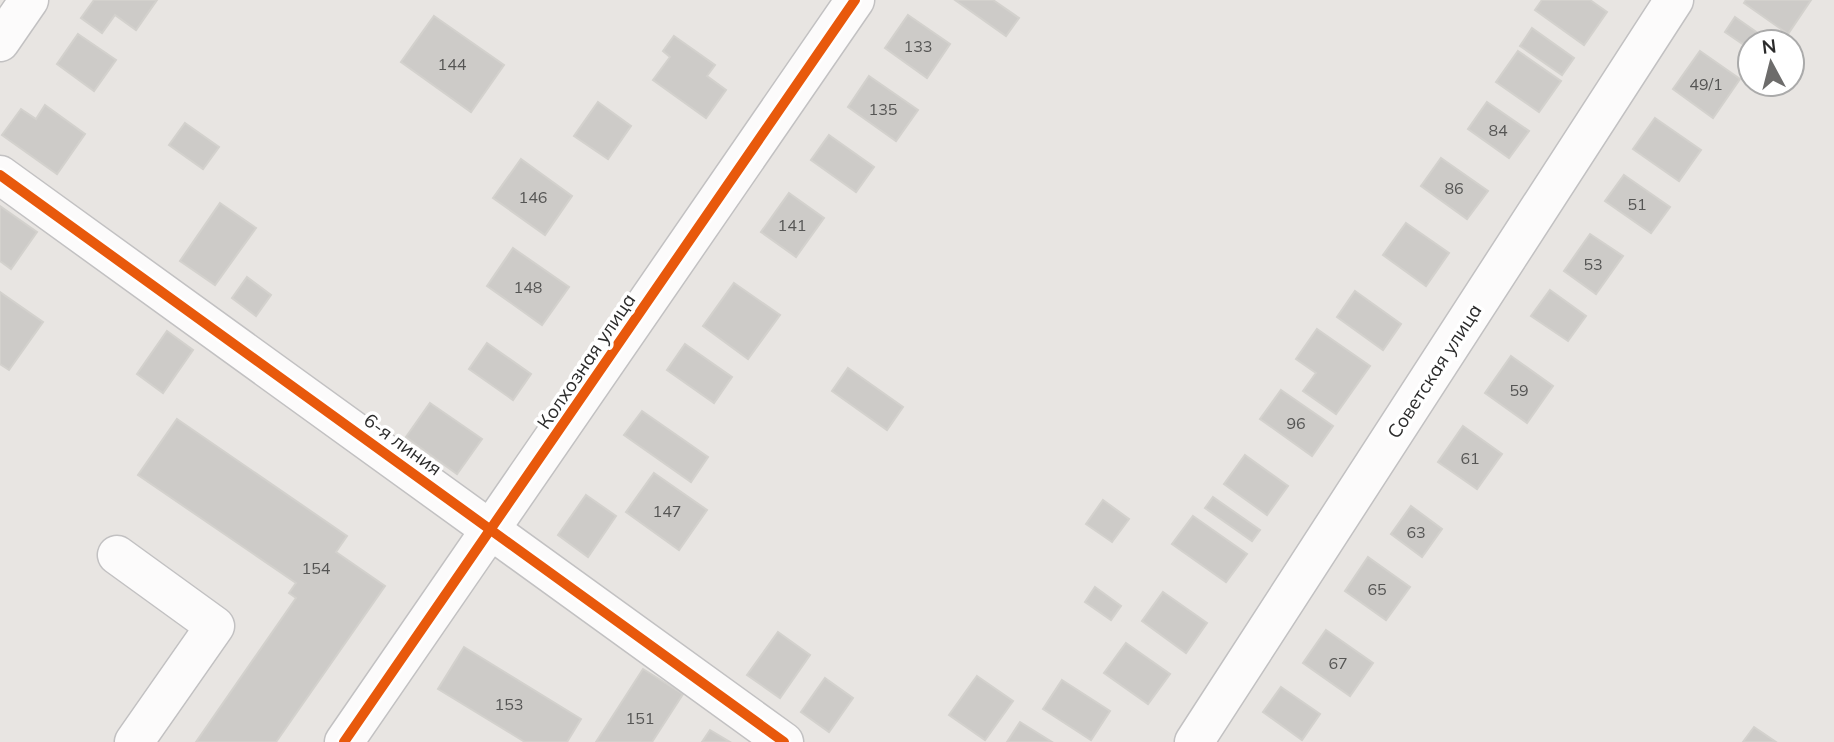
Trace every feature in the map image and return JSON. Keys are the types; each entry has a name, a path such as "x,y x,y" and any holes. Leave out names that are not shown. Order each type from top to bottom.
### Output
{"street":[{"path":"0,42 29,0"},
{"name":"Колхозная улица","path":"344,742 855,0"},
{"name":"Советская улица","path":"1194,742 1674,0"},
{"name":"6-я линия","path":"0,175 784,742"},
{"path":"117,555 215,626 134,742"}],"building":[{"path":"94,0 157,0 136,30 115,15 102,33 81,18"},
{"path":"955,0 993,0 1019,18 1006,36"},
{"path":"1542,0 1590,0 1607,12 1584,45 1535,10"},
{"path":"1746,0 1811,0 1792,28 1779,28 1744,3"},
{"path":"908,15 950,44 927,78 885,48"},
{"path":"434,16 504,65 471,112 401,62"},
{"path":"1735,17 1751,28 1736,28 1736,39 1725,32"},
{"path":"1532,28 1574,58 1562,75 1520,46"},
{"path":"78,34 116,60 94,91 57,64"},
{"path":"674,36 715,65 707,76 726,90 706,118 653,80 670,57 663,51"},
{"path":"1518,51 1561,81 1539,112 1496,82"},
{"path":"1700,51 1736,76 1736,85 1713,118 1673,89"},
{"path":"869,76 918,110 896,141 848,107"},
{"path":"598,102 631,126 608,159 574,136"},
{"path":"1487,102 1529,131 1509,158 1468,129"},
{"path":"45,105 85,134 57,174 2,135 21,109 36,119"},
{"path":"1655,118 1701,150 1679,181 1633,149"},
{"path":"185,123 219,147 203,169 169,145"},
{"path":"829,135 874,167 856,192 811,160"},
{"path":"1441,158 1488,191 1467,219 1421,186"},
{"path":"521,159 572,196 545,235 493,198"},
{"path":"1624,175 1670,207 1651,233 1605,201"},
{"path":"789,193 824,218 796,257 761,232"},
{"path":"220,203 256,228 215,285 180,261"},
{"path":"0,206 37,232 11,269 0,261"},
{"path":"1406,223 1449,253 1426,286 1383,255"},
{"path":"1590,234 1623,256 1596,294 1564,271"},
{"path":"513,248 569,287 542,325 487,286"},
{"path":"247,277 271,295 256,316 232,298"},
{"path":"734,283 780,315 748,359 703,326"},
{"path":"1550,290 1586,316 1568,341 1531,316"},
{"path":"1355,291 1401,324 1383,350 1337,317"},
{"path":"0,292 43,322 9,370 0,364"},
{"path":"1317,329 1370,366 1336,414 1303,391 1316,373 1296,359"},
{"path":"167,331 193,350 163,393 137,374"},
{"path":"487,343 531,374 513,400 469,369"},
{"path":"685,344 732,377 714,403 667,370"},
{"path":"1511,356 1553,386 1527,423 1485,393"},
{"path":"848,368 903,407 887,430 832,391"},
{"path":"1281,390 1333,426 1312,456 1260,419"},
{"path":"430,403 482,439 457,474 406,437"},
{"path":"642,411 708,457 691,482 624,435"},
{"path":"177,419 347,536 336,552 385,586 276,742 196,742 296,598 289,593 296,583 138,475"},
{"path":"1463,426 1502,454 1477,489 1438,462"},
{"path":"1245,455 1288,486 1267,515 1224,484"},
{"path":"654,473 707,510 679,550 626,512"},
{"path":"586,495 616,516 588,557 558,535"},
{"path":"1213,497 1260,530 1252,541 1205,508"},
{"path":"1103,500 1129,519 1112,542 1086,524"},
{"path":"1411,506 1442,529 1422,557 1391,534"},
{"path":"1193,516 1247,554 1226,582 1172,544"},
{"path":"1368,557 1410,587 1386,620 1345,591"},
{"path":"1095,587 1121,606 1111,620 1085,602"},
{"path":"1163,592 1207,623 1186,653 1142,621"},
{"path":"1326,630 1373,663 1350,696 1303,663"},
{"path":"778,632 810,655 780,698 747,675"},
{"path":"1126,643 1170,674 1148,704 1104,673"},
{"path":"464,647 581,719 567,742 525,742 438,689"},
{"path":"643,669 683,694 652,742 596,742"},
{"path":"977,676 1013,701 985,740 949,715"},
{"path":"825,678 853,698 829,732 801,712"},
{"path":"1062,680 1110,711 1091,740 1043,709"},
{"path":"1281,687 1320,714 1302,740 1263,712"},
{"path":"1020,722 1052,742 1007,742"},
{"path":"1754,727 1776,742 1743,742"},
{"path":"710,730 730,742 702,742"}],"cycle path":[{"path":"344,742 855,0"},
{"path":"0,175 784,742"}]}
